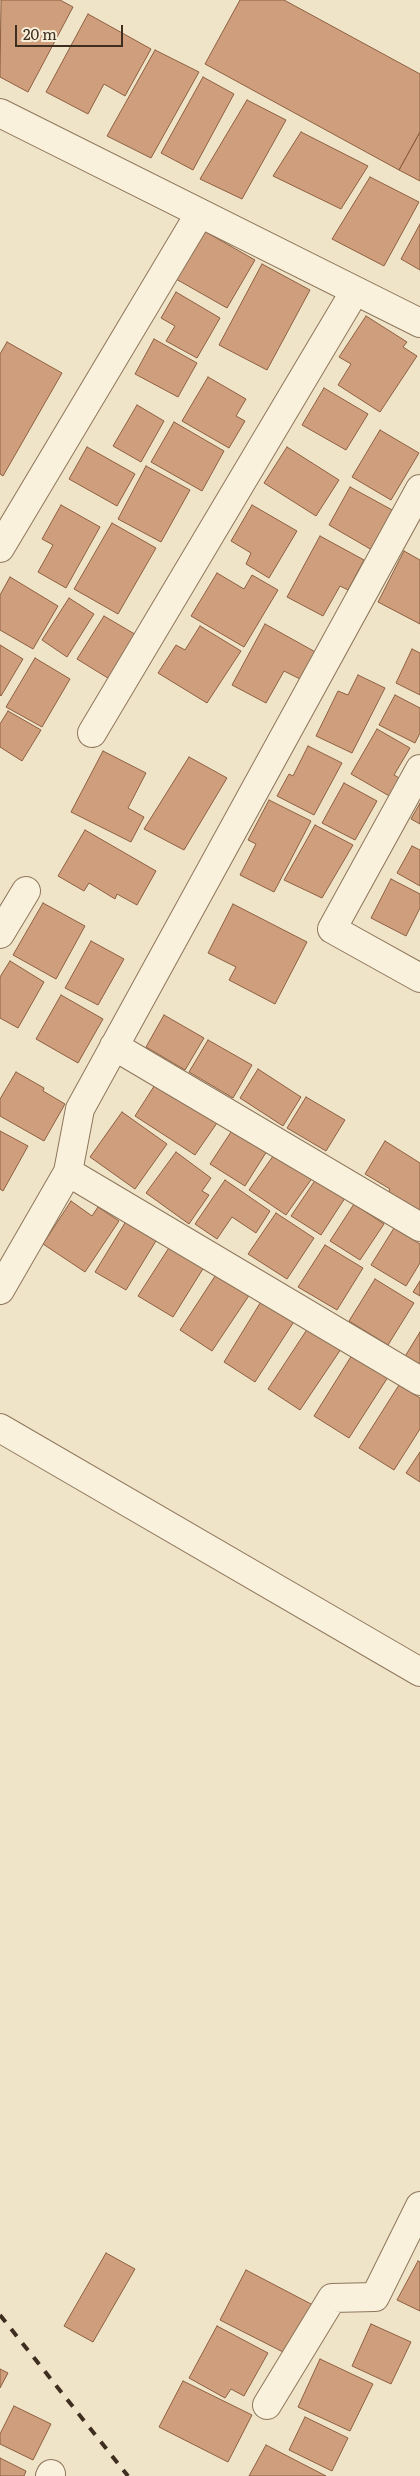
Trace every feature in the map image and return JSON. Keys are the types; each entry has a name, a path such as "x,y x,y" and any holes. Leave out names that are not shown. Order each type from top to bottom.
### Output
{"street":[{"path":"0,113 420,323"},
{"path":"0,548 200,213"},
{"path":"92,732 355,291"},
{"path":"0,1290 68,1172 80,1109 420,489"},
{"path":"420,769 332,929 420,978"},
{"path":"0,934 26,891"},
{"path":"114,1046 420,1227"},
{"path":"68,1172 420,1382"},
{"path":"0,1428 420,1672"},
{"path":"267,2404 332,2298 375,2297 420,2206"}],"building":[{"path":"1,0 60,0 73,7 28,92 0,77"},
{"path":"240,0 284,0 420,74 420,132 399,170 205,64"},
{"path":"88,14 151,49 125,96 104,84 88,114 46,92"},
{"path":"155,50 199,72 151,158 107,136"},
{"path":"203,77 234,94 193,170 161,153"},
{"path":"247,100 286,120 242,199 200,179"},
{"path":"301,132 368,166 341,209 273,176"},
{"path":"420,132 420,181 399,170"},
{"path":"370,177 419,202 384,266 332,239"},
{"path":"420,224 420,270 401,259"},
{"path":"204,231 255,260 227,308 176,279"},
{"path":"262,264 310,290 267,370 219,345"},
{"path":"176,292 220,318 197,358 166,341 175,326 161,318"},
{"path":"366,316 407,342 403,347 417,356 380,412 338,385 351,364 339,357"},
{"path":"154,339 197,363 178,397 135,374"},
{"path":"7,342 62,373 3,476 0,474 0,354"},
{"path":"208,377 246,399 236,416 245,421 229,448 182,421"},
{"path":"324,388 368,414 346,450 302,425"},
{"path":"137,405 164,421 141,462 113,446"},
{"path":"174,422 224,451 202,491 151,462"},
{"path":"380,430 419,453 391,500 352,477"},
{"path":"87,447 135,474 117,506 69,479"},
{"path":"287,447 339,480 316,516 264,483"},
{"path":"146,466 190,490 161,542 118,519"},
{"path":"350,487 394,511 372,550 329,525"},
{"path":"61,505 100,527 66,588 38,572 53,545 42,539"},
{"path":"252,505 297,531 269,578 246,564 251,553 231,541"},
{"path":"112,523 156,548 118,614 74,589"},
{"path":"320,536 364,560 348,590 340,586 323,616 287,597"},
{"path":"404,551 420,560 420,624 378,602"},
{"path":"217,573 244,589 252,575 278,590 244,647 191,616"},
{"path":"10,577 58,606 33,649 0,630 0,595"},
{"path":"69,598 94,614 67,657 42,640"},
{"path":"104,616 138,636 111,680 77,659"},
{"path":"265,624 319,654 304,681 284,671 266,703 232,685"},
{"path":"200,626 241,651 207,703 158,673 176,645 185,650"},
{"path":"0,645 23,659 1,696 0,695"},
{"path":"412,649 420,653 420,695 396,683"},
{"path":"35,658 70,679 42,727 6,707"},
{"path":"358,675 385,688 352,753 316,736 338,691 348,695"},
{"path":"395,695 420,708 420,733 415,743 379,725"},
{"path":"8,711 41,730 22,761 0,747 0,724"},
{"path":"377,729 410,748 394,775 401,779 391,797 351,774"},
{"path":"308,746 342,763 314,815 277,796 289,774 293,776"},
{"path":"103,751 146,773 128,808 144,817 131,842 71,812"},
{"path":"189,757 227,778 184,850 144,829"},
{"path":"344,783 377,801 355,840 322,823"},
{"path":"269,800 311,821 274,892 240,875 256,844 248,840"},
{"path":"420,803 420,824 411,819"},
{"path":"315,825 353,845 322,898 284,880"},
{"path":"85,830 156,871 137,905 117,894 115,899 89,883 84,891 58,876"},
{"path":"412,846 420,850 420,886 397,873"},
{"path":"391,879 420,894 420,908 406,936 371,918"},
{"path":"43,903 85,926 56,979 13,955"},
{"path":"233,904 307,942 275,1004 229,980 236,967 208,953"},
{"path":"91,941 124,959 98,1005 65,988"},
{"path":"10,961 44,982 18,1028 0,1018 0,977"},
{"path":"61,995 103,1019 78,1063 36,1039"},
{"path":"164,1015 204,1038 185,1070 146,1047"},
{"path":"208,1040 252,1065 233,1098 189,1072"},
{"path":"258,1069 301,1097 283,1126 240,1098"},
{"path":"16,1072 44,1088 43,1091 65,1104 44,1141 0,1116 0,1099"},
{"path":"158,1080 219,1120 195,1155 135,1116"},
{"path":"306,1097 345,1120 326,1151 287,1128"},
{"path":"122,1112 167,1144 135,1189 90,1157"},
{"path":"233,1129 267,1151 245,1186 210,1164"},
{"path":"0,1131 28,1146 3,1191 0,1189"},
{"path":"385,1141 420,1163 420,1209 416,1215 386,1197 390,1189 365,1174"},
{"path":"176,1152 211,1178 202,1191 209,1195 189,1224 146,1193"},
{"path":"276,1152 313,1177 286,1215 249,1190"},
{"path":"316,1179 345,1198 321,1235 291,1216"},
{"path":"225,1180 270,1211 256,1233 232,1217 217,1239 195,1224"},
{"path":"71,1201 92,1216 98,1207 119,1221 85,1272 43,1244"},
{"path":"354,1204 384,1224 360,1260 330,1241"},
{"path":"276,1213 314,1238 287,1279 248,1254"},
{"path":"128,1218 159,1236 126,1290 95,1272"},
{"path":"394,1228 420,1244 420,1263 406,1286 371,1265"},
{"path":"172,1243 206,1264 173,1317 138,1296"},
{"path":"325,1245 363,1268 337,1310 298,1287"},
{"path":"219,1270 252,1291 212,1351 180,1330"},
{"path":"375,1279 414,1303 388,1345 349,1321"},
{"path":"420,1281 420,1296 413,1292"},
{"path":"262,1300 295,1320 255,1382 224,1362"},
{"path":"308,1328 341,1349 300,1410 268,1389"},
{"path":"420,1332 420,1368 404,1358"},
{"path":"352,1355 388,1377 349,1438 314,1416"},
{"path":"399,1385 420,1398 420,1429 394,1470 359,1448"},
{"path":"420,1452 420,1482 406,1473"},
{"path":"106,2253 135,2269 93,2342 64,2326"},
{"path":"418,2261 420,2262 420,2311 397,2300"},
{"path":"246,2270 313,2305 287,2354 220,2320"},
{"path":"371,2324 411,2342 391,2384 352,2366"},
{"path":"217,2326 268,2353 244,2396 231,2389 225,2398 189,2378"},
{"path":"320,2359 373,2384 350,2431 298,2407"},
{"path":"0,2369 8,2373 0,2388"},
{"path":"183,2381 252,2415 228,2462 159,2427"},
{"path":"14,2406 51,2424 33,2460 0,2444 0,2434"},
{"path":"305,2417 348,2438 332,2471 289,2450"},
{"path":"266,2445 326,2476 249,2476"},
{"path":"0,2458 26,2471 24,2476 0,2476"}],"railway":[{"path":"0,2315 128,2476"}]}
